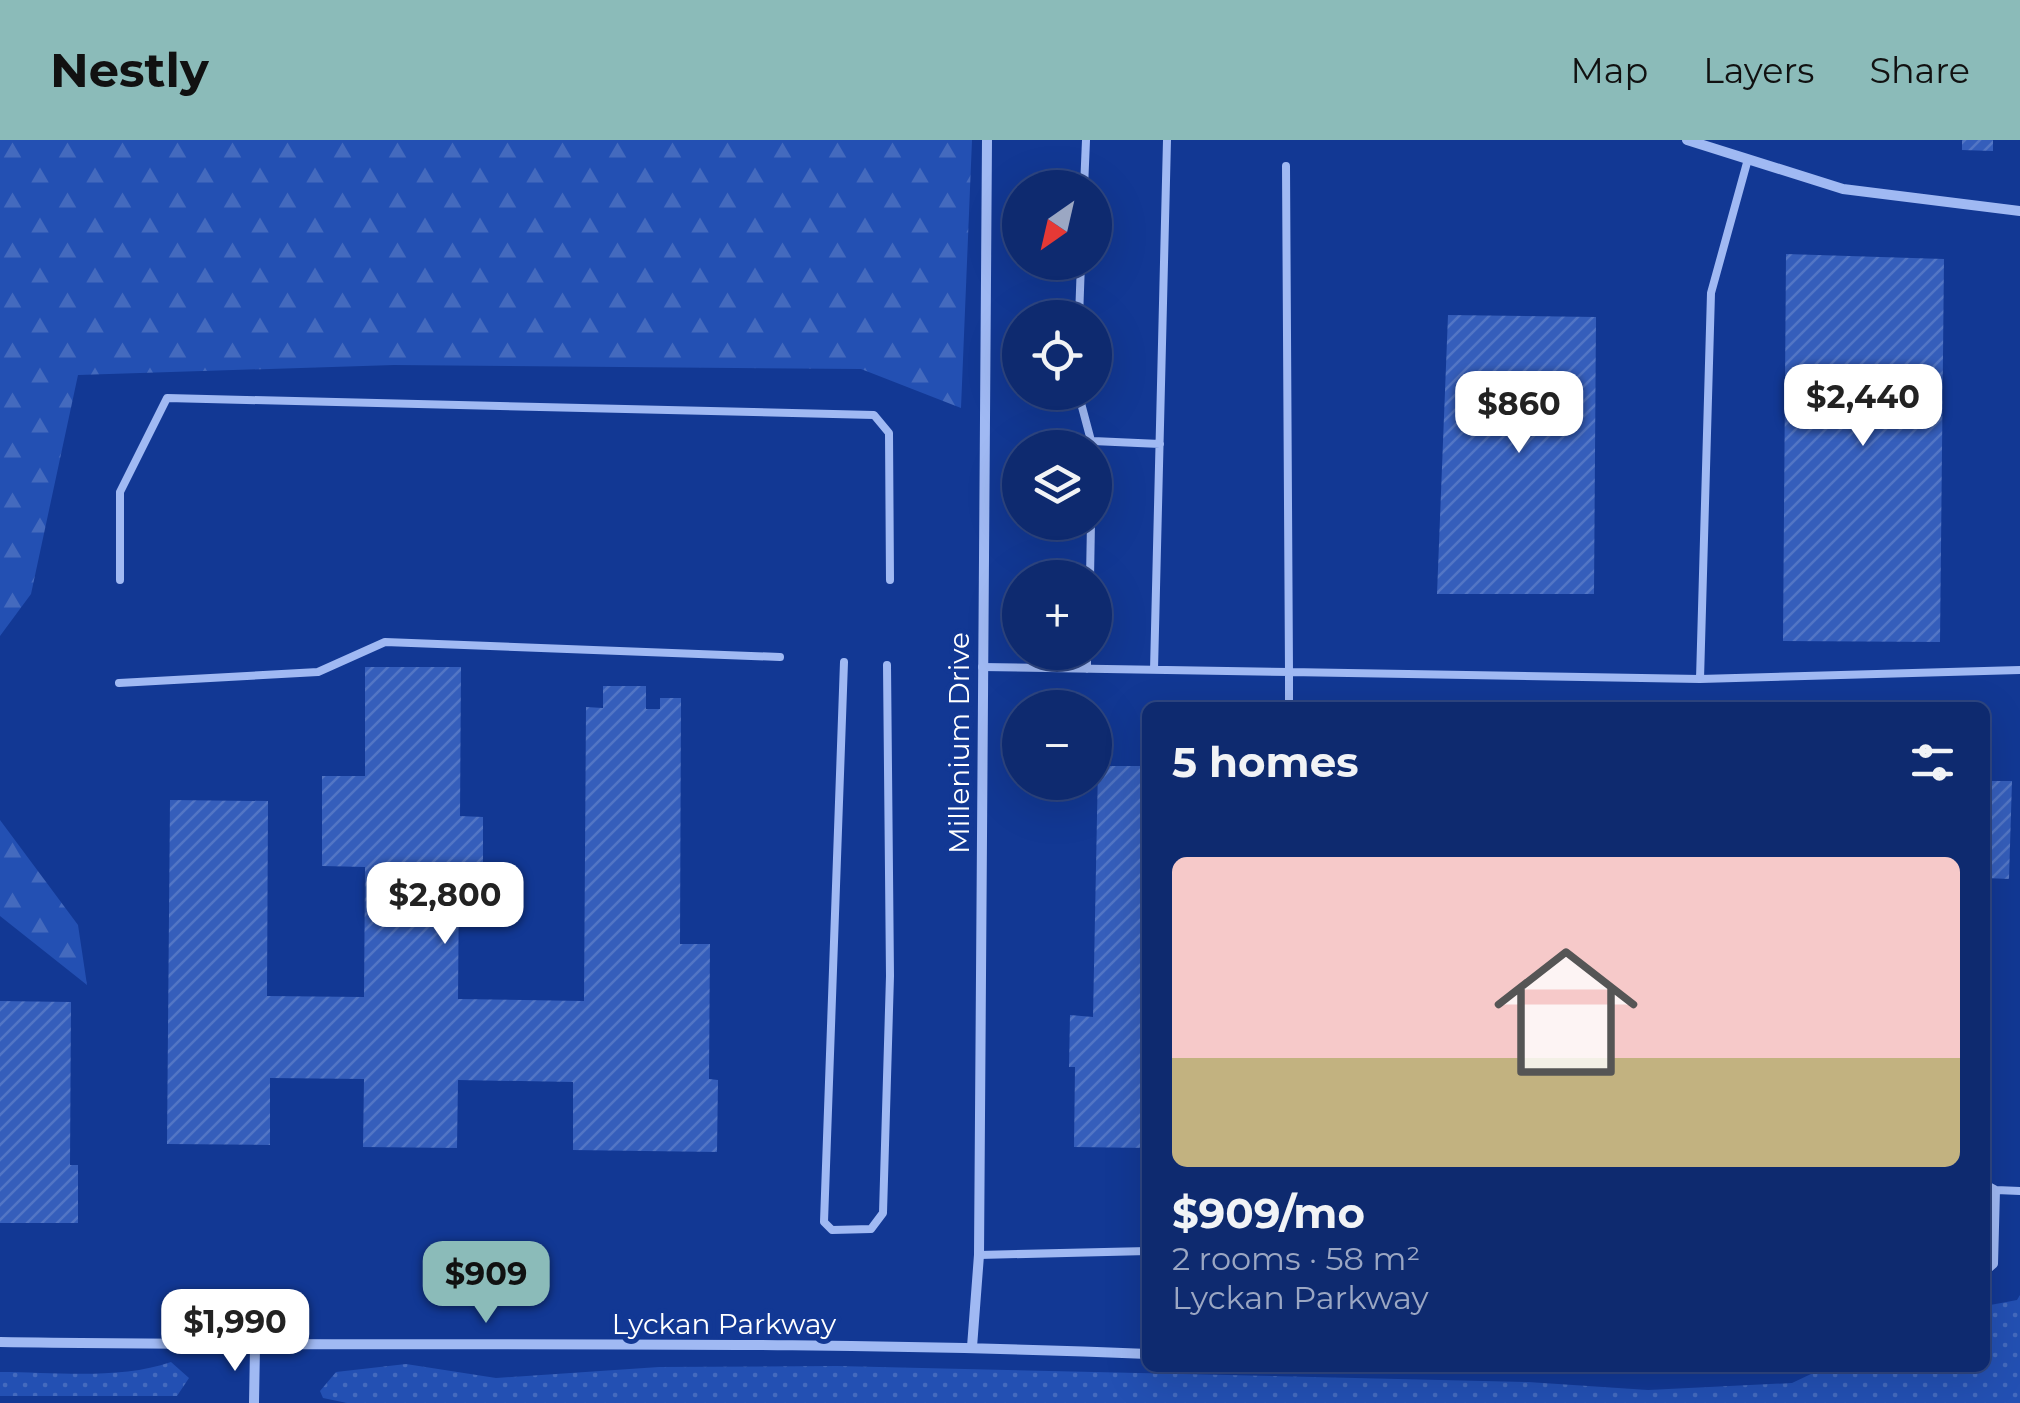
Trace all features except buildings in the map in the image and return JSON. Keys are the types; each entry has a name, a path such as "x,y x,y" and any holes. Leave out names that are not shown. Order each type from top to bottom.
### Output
{"street":[{"name":"Millenium Drive","path":"972,1347 979,1255 988,140"},
{"path":"1687,140 1844,189 2020,211"},
{"name":"Lyckan Parkway","path":"0,1342 255,1347 972,1347 1142,1354"},
{"path":"254,1403 255,1347"}],"lane":[{"path":"1085,170 1086,140"},
{"path":"1154,670 1167,140"},
{"path":"1700,680 1711,292 1748,159"},
{"path":"1286,166 1289,702"},
{"path":"120,580 120,492 166,398 874,414 889,434 890,580"},
{"path":"1112,444 1160,444"},
{"path":"119,683 318,672 384,642 780,657"},
{"path":"844,662 824,1203 824,1222 832,1230 872,1229 882,1213 890,976 888,665"},
{"path":"982,667 1002,667"},
{"path":"1112,669 1700,680 2020,670"},
{"path":"1990,1187 2020,1190"},
{"path":"1990,1268 1994,1264 1996,1190"},
{"path":"979,1255 1142,1251"}],"green space":[{"path":"0,140 972,140 961,408 861,369 394,365 78,375 31,594 0,636"},
{"path":"0,820 78,925 87,985 0,916"},
{"path":"2020,1295 2020,1403 347,1403 323,1398 320,1391 336,1372 406,1364 496,1378 659,1367 837,1366 1528,1382 1648,1390 1792,1383 1811,1372 1990,1372 1990,1305 2017,1300"},
{"path":"171,1362 189,1378 177,1396 0,1396 0,1372 109,1373"}]}
